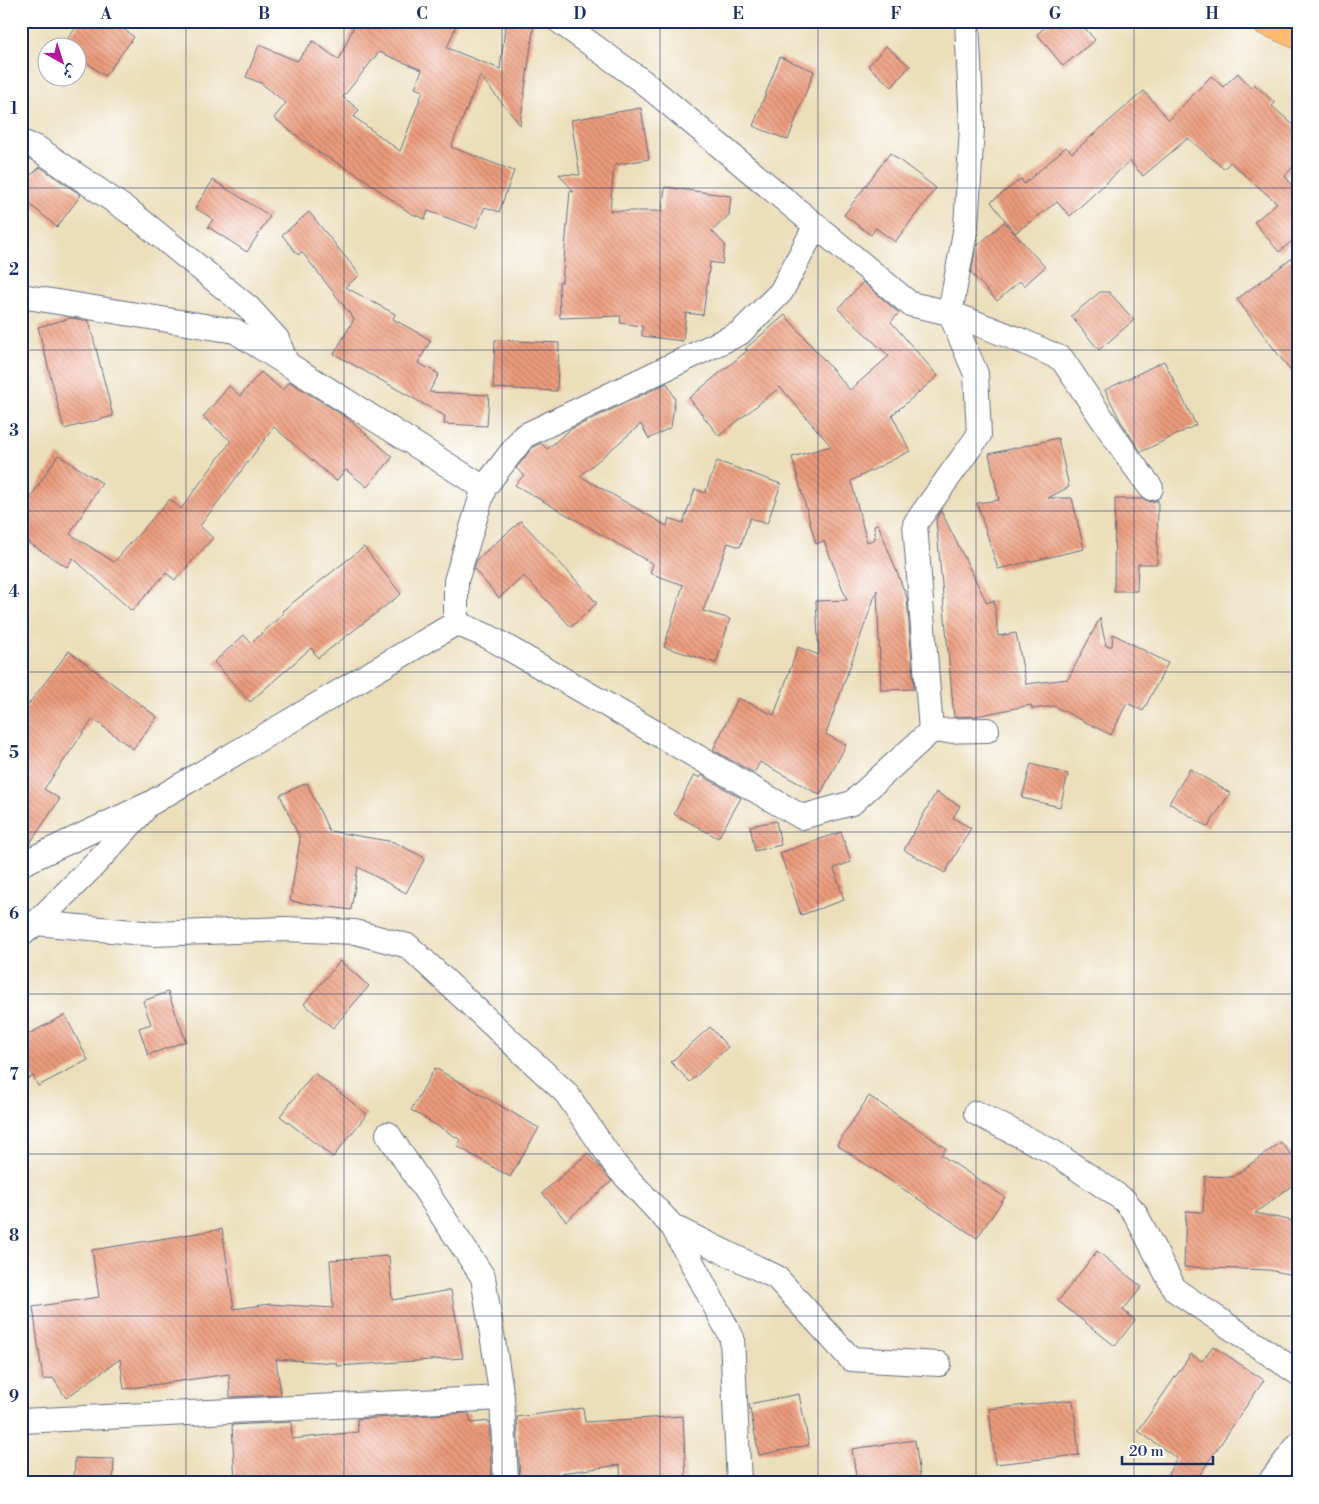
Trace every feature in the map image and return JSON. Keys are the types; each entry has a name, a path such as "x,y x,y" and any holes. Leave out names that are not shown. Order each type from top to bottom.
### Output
{"main road":[{"path":"1265,21 1298,35"}],"street":[{"path":"559,21 642,81 910,304 950,313 1062,359 1151,488"},
{"path":"931,730 914,524 979,435 976,374 950,313 966,227 972,128 967,21"},
{"path":"21,142 37,148 132,214 248,307 277,339 286,362"},
{"path":"456,623 456,581 484,488 524,436 740,333 781,292 816,224"},
{"path":"25,292 235,331 484,488"},
{"path":"456,623 489,637 802,817 852,803 931,730 987,730"},
{"path":"21,864 151,803 456,623"},
{"path":"29,929 93,866 151,803"},
{"path":"29,929 154,934 285,930 355,932 408,946 566,1093 616,1166 673,1227 732,1338 739,1483"},
{"path":"976,1113 1053,1152 1124,1200 1135,1213 1175,1290 1298,1373"},
{"path":"388,1134 483,1277 502,1398 506,1483"},
{"path":"673,1227 776,1277 851,1359 939,1364"},
{"path":"21,1421 502,1398"},
{"path":"1269,1483 1298,1445"}],"building":[{"path":"81,21 113,21 134,37 105,76 88,63 88,38 68,38"},
{"path":"356,21 458,21 447,48 500,69 506,21 534,24 520,125 480,76 451,147 514,171 499,212 485,207 476,228 428,211 425,219 410,213 360,176 318,152 274,118 286,103 261,83 246,77 259,45 297,61 313,41 339,60","holes":["379,52 422,70 415,88 423,91 400,151 354,117 359,110 343,97"]},
{"path":"1053,21 1079,21 1095,40 1063,66 1037,34"},
{"path":"886,46 910,66 892,87 868,66"},
{"path":"780,57 814,71 788,140 753,126"},
{"path":"1238,73 1251,88 1254,84 1275,103 1272,106 1298,129 1298,161 1285,176 1294,188 1298,186 1298,236 1279,252 1254,222 1277,203 1230,162 1224,169 1188,138 1143,176 1130,161 1070,216 1057,202 1015,233 991,202 1021,179 1024,184 1066,147 1072,153 1144,91 1169,120 1211,76 1223,87"},
{"path":"641,108 649,159 614,165 610,211 662,211 665,187 731,196 729,215 712,231 725,245 722,264 710,262 703,315 686,313 683,341 642,336 642,326 620,323 621,316 560,318 559,282 562,282 570,191 574,192 559,174 580,175 571,120"},
{"path":"890,153 936,188 895,242 876,228 871,235 844,215"},
{"path":"40,167 81,195 57,227 21,197 21,184"},
{"path":"213,180 270,216 247,252 208,227 213,219 195,208"},
{"path":"309,212 360,275 345,287 395,314 393,319 431,340 418,363 439,374 429,392 489,395 487,426 444,424 445,416 334,354 354,319 302,252 298,255 282,235"},
{"path":"1004,222 1045,267 1024,286 1020,281 997,301 971,273 976,247"},
{"path":"1298,254 1298,381 1237,299"},
{"path":"863,282 899,313 891,322 938,376 892,415 910,451 851,481 867,542 875,539 874,525 878,524 907,598 914,689 881,690 877,590 826,734 846,745 820,795 760,762 754,773 713,750 738,698 774,715 798,647 819,655 816,601 847,600 824,541 816,544 792,457 831,446 780,387 719,436 689,398 748,350 745,349 785,315 850,390 889,356 838,309"},
{"path":"1100,292 1109,292 1134,320 1099,350 1071,316"},
{"path":"71,318 89,321 113,416 64,429 38,327"},
{"path":"495,340 559,343 557,391 493,388"},
{"path":"1164,361 1196,425 1141,452 1120,420 1105,390"},
{"path":"261,372 282,390 290,382 346,417 393,457 367,487 346,470 336,481 274,427 200,526 213,538 175,580 166,573 132,611 73,558 67,567 21,538 21,512 58,455 102,483 70,534 114,562 170,499 181,509 231,441 203,417 229,386 240,396"},
{"path":"667,383 675,399 671,427 649,439 641,424 580,476 667,526 669,518 683,523 695,489 705,493 717,461 781,484 767,524 750,518 740,547 728,543 703,611 730,619 716,663 664,647 683,585 650,573 653,564 515,485 524,475 516,468 533,447 541,443 547,449 571,429"},
{"path":"1058,438 1069,487 1048,498 1072,498 1084,549 998,569 977,503 999,500 989,454"},
{"path":"1115,499 1143,499 1152,502 1158,500 1157,564 1138,564 1137,591 1114,591"},
{"path":"941,511 987,603 994,600 998,636 1016,633 1026,684 1068,679 1100,618 1106,646 1112,646 1113,634 1168,663 1143,711 1127,703 1111,735 1054,706 1032,709 1031,705 976,716 954,717 936,519"},
{"path":"521,521 597,603 571,627 524,576 499,598 474,569 477,559"},
{"path":"364,547 401,594 318,658 311,648 250,702 214,662 244,635 251,643 284,613 282,611"},
{"path":"69,651 157,717 133,749 93,719 44,789 60,799 28,846 21,849 21,714"},
{"path":"1031,764 1068,774 1060,807 1022,798"},
{"path":"1190,769 1230,793 1208,827 1169,803"},
{"path":"694,775 700,778 701,775 741,798 718,838 674,814"},
{"path":"307,783 329,831 394,842 425,858 406,893 358,867 351,910 290,901 300,839 280,795"},
{"path":"936,792 960,806 953,818 971,828 945,873 904,850"},
{"path":"776,821 781,845 755,851 750,826"},
{"path":"841,832 851,862 834,868 844,900 801,915 780,853"},
{"path":"340,961 369,986 333,1028 304,1004"},
{"path":"168,992 186,1041 148,1055 139,1028 151,1024 143,1001"},
{"path":"65,1015 88,1060 38,1086 33,1076 21,1082 21,1038"},
{"path":"710,1027 728,1047 690,1082 671,1062"},
{"path":"435,1068 539,1128 510,1177 457,1146 461,1140 411,1110"},
{"path":"314,1073 367,1114 333,1157 280,1116"},
{"path":"869,1096 946,1148 941,1155 1005,1197 977,1238 837,1145"},
{"path":"1281,1142 1298,1164 1298,1181 1255,1213 1298,1222 1298,1276 1269,1270 1184,1267 1186,1211 1203,1212 1205,1176 1233,1177"},
{"path":"588,1153 612,1181 566,1221 542,1193"},
{"path":"222,1229 234,1309 270,1304 333,1308 330,1260 389,1256 392,1300 451,1290 463,1358 337,1366 336,1363 276,1359 281,1395 230,1397 229,1374 124,1389 120,1359 66,1398 53,1378 43,1380 33,1307 99,1297 92,1250"},
{"path":"1097,1251 1142,1287 1123,1310 1135,1320 1115,1346 1058,1301"},
{"path":"1213,1346 1264,1380 1194,1483 1163,1483 1177,1458 1138,1431 1191,1354 1202,1361"},
{"path":"799,1394 809,1445 759,1455 749,1404"},
{"path":"1073,1400 1079,1455 995,1464 989,1409"},
{"path":"583,1408 585,1422 683,1416 686,1481 621,1483 620,1465 561,1473 562,1483 520,1483 517,1417"},
{"path":"469,1413 471,1423 489,1421 492,1483 235,1483 232,1425 291,1422 292,1439 358,1432 357,1419"},
{"path":"915,1440 921,1483 857,1483 852,1449"},
{"path":"75,1458 114,1459 113,1483 74,1483"}]}
